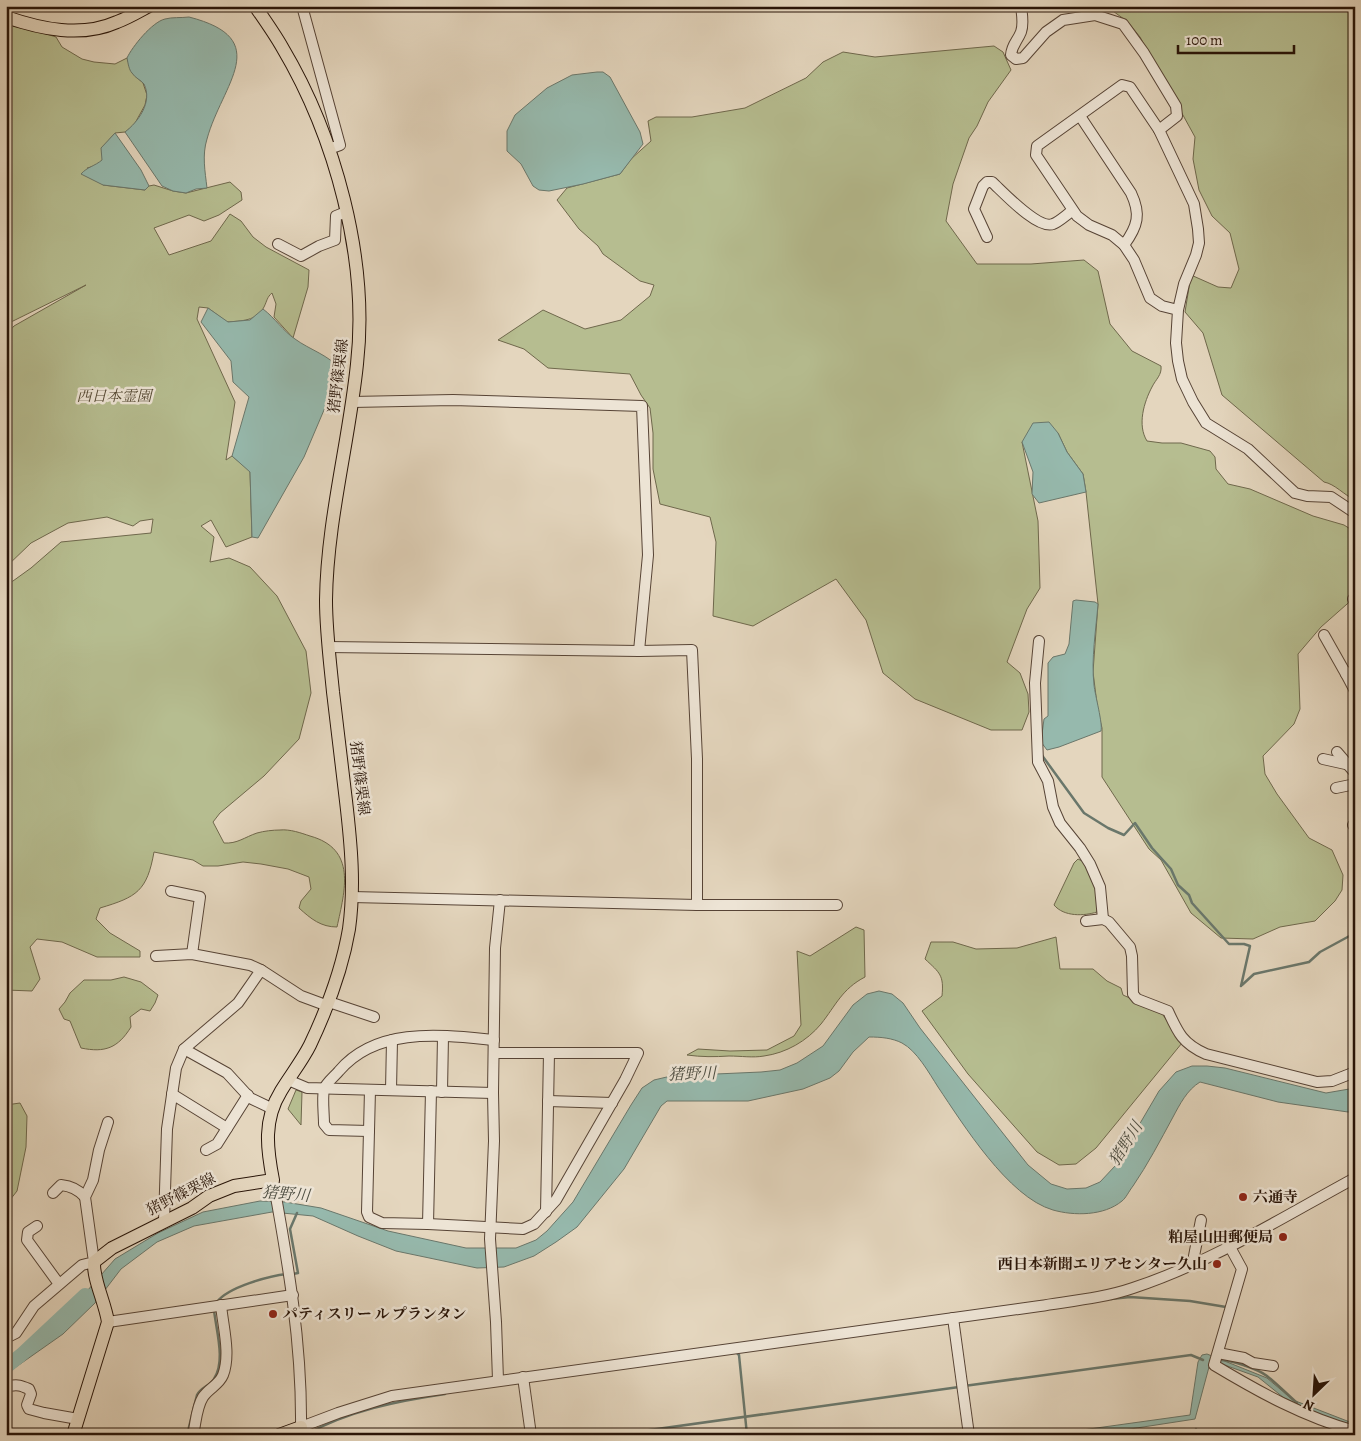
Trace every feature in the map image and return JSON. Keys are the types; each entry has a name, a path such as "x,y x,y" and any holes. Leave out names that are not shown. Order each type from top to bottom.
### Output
{"main road":[{"path":"6,17 46,29 78,30 116,23 149,6"},
{"name":"猪野篠栗線","path":"94,1266 112,1248 192,1208 209,1196 234,1186 273,1180 267,1141 269,1121 279,1094 308,1048 329,1004 344,954 352,897 352,845 328,647 326,601 328,568 352,402 360,325 358,280 342,192 316,113 282,45 255,6"},
{"path":"73,1435 108,1322 94,1266"},
{"path":"279,1435 301,1431"}],"street":[{"path":"302,6 340,145 329,149"},
{"path":"1022,6 1023,21 1021,33 1011,47 1011,55 1016,59 1023,58 1046,32 1063,20 1095,15 1123,24 1144,53 1176,106 1177,116 1159,130"},
{"path":"1178,310 1162,306 1150,298 1134,260 1124,244 1112,235 1089,225 1072,211 1036,155 1037,146 1122,85 1130,87 1159,130 1194,204 1199,243 1184,284 1178,310 1176,343 1182,379 1192,402 1206,423 1248,449 1295,493 1307,496 1331,497 1355,513"},
{"path":"1080,116 1131,192 1137,205 1138,218 1133,234 1124,244"},
{"path":"987,237 974,209 983,186 988,182 992,182 1030,216 1048,225 1053,224 1072,211"},
{"path":"278,244 302,256 319,246 335,240 336,216 346,212"},
{"path":"352,402 453,400 642,406 648,555 639,651"},
{"path":"1324,635 1350,672 1355,690"},
{"path":"1039,641 1035,683 1038,762 1048,781 1052,807 1060,823 1090,864 1100,887 1103,919"},
{"path":"328,647 692,650 697,759 697,905"},
{"path":"1337,752 1352,769"},
{"path":"1323,759 1352,769"},
{"path":"1336,788 1355,784"},
{"path":"171,891 200,897 192,954"},
{"path":"352,897 697,905 838,905"},
{"path":"498,1380 490,1239 494,1141 495,948 500,900"},
{"path":"1086,920 1103,919 1109,922 1130,947 1133,994 1137,999 1168,1011 1176,1030 1187,1044 1194,1049 1206,1054 1317,1082 1332,1081 1355,1072"},
{"path":"156,956 192,954 250,964 302,996 374,1017"},
{"path":"164,1222 166,1142 176,1068 184,1048 238,1003 261,970"},
{"path":"369,1131 329,1130 324,1124 324,1088 348,1061 370,1046 392,1040 443,1036 494,1040"},
{"path":"442,1092 443,1036"},
{"path":"391,1090 392,1040"},
{"path":"184,1048 227,1073 248,1095 273,1109"},
{"path":"546,1212 549,1052"},
{"path":"370,1090 366,1212 369,1217 382,1223 523,1229 534,1224 556,1200 634,1065 638,1053 494,1053"},
{"path":"288,1080 307,1088 493,1093"},
{"path":"428,1224 431,1092"},
{"path":"172,1094 227,1128"},
{"path":"206,1150 217,1144 248,1095"},
{"path":"548,1101 612,1103"},
{"path":"6,1338 16,1333 34,1306 82,1265 94,1266 86,1198 93,1180 99,1150 108,1122"},
{"path":"273,1180 293,1294 301,1398 301,1431 338,1413 392,1396 953,1318 1104,1295 1132,1288 1174,1273 1230,1247 1355,1178"},
{"path":"53,1193 61,1186 68,1186 82,1193 86,1198"},
{"path":"1195,1263 1194,1256 1201,1220"},
{"path":"37,1226 28,1232 27,1240 59,1284"},
{"path":"1216,1358 1242,1270 1230,1247"},
{"path":"108,1322 293,1294"},
{"path":"193,1435 202,1399 206,1393 218,1384 224,1371 226,1350 221,1305"},
{"path":"953,1318 969,1435"},
{"path":"1216,1358 1244,1358 1253,1363 1272,1366"},
{"path":"1216,1358 1269,1396 1309,1416 1355,1431"},
{"path":"523,1377 531,1435"},
{"path":"10,1386 16,1384 29,1389 31,1394 27,1405 29,1409 78,1419"}],"green space":[{"path":"1106,6 1355,6 1355,500 1324,482 1222,395 1203,333 1185,312 1191,275 1218,287 1231,288 1239,269 1230,233 1212,216 1199,190 1193,159 1195,137 1140,37 1128,22"},
{"name":"西日本霊園","path":"6,25 56,37 62,47 82,59 115,64 127,58 132,73 143,83 147,95 145,105 134,125 125,132 115,133 102,148 103,160 95,166 87,168 103,185 145,190 149,186 154,185 186,193 230,182 241,192 242,200 219,215 204,221 189,215 154,228 169,255 211,241 230,214 241,221 253,237 266,247 309,270 308,287 293,338 274,317 276,304 272,293 261,312 253,318 243,321 227,322 208,308 199,307 197,319 235,402 226,460 232,456 250,471 252,537 226,547 211,520 201,526 214,537 210,562 229,558 250,567 277,596 306,651 311,693 299,739 264,776 220,813 213,822 224,843 241,840 257,833 271,830 288,830 310,836 325,842 335,850 344,872 343,899 337,927 331,927 316,922 299,908 301,901 311,889 309,877 288,869 243,862 203,866 193,860 154,852 144,884 132,896 100,908 96,919 110,933 140,951 140,957 97,957 62,942 37,939 30,947 40,979 32,991 6,990 6,586 31,568 61,542 151,533 153,519 140,521 133,526 107,517 68,523 31,543 6,567 6,335 14,326 86,285 9,323 6,328"},
{"path":"994,46 1003,52 1011,70 988,102 969,138 953,184 946,221 977,264 1031,264 1084,260 1098,271 1110,324 1132,351 1161,366 1160,374 1144,406 1142,428 1147,441 1181,443 1210,451 1215,457 1216,469 1228,484 1250,489 1313,516 1344,525 1355,532 1355,597 1321,627 1298,654 1300,709 1294,724 1263,756 1265,774 1277,794 1309,838 1332,850 1343,875 1342,890 1335,901 1315,921 1280,927 1253,939 1221,938 1191,913 1161,860 1149,849 1102,777 1102,728 1093,672 1098,604 1086,492 1083,474 1067,452 1058,433 1022,442 1038,521 1040,588 1027,609 1007,662 1020,673 1028,694 1029,712 1022,730 991,730 915,699 883,673 866,620 836,579 753,626 713,616 716,542 710,517 660,504 653,469 653,433 650,408 630,374 548,368 524,349 498,340 543,310 585,329 621,320 650,296 654,285 640,281 603,254 598,246 579,229 557,200 567,188 620,174 631,159 651,141 648,121 656,117 692,117 745,108 806,78 823,62 843,52 875,57"},
{"path":"1078,859 1084,862 1096,889 1097,912 1069,914 1054,905 1074,863"},
{"path":"856,927 864,930 865,977 845,992 821,1024 803,1041 780,1052 760,1057 687,1055 698,1049 730,1051 767,1050 794,1036 801,1025 797,951 810,956"},
{"path":"1056,937 1060,969 1093,969 1107,981 1121,988 1123,995 1161,1012 1182,1043 1096,1148 1076,1164 1059,1165 1037,1152 968,1074 922,1011 942,996 940,975 925,959 931,942 953,942 976,949 1017,948"},
{"path":"124,977 141,982 158,995 155,1003 150,1011 141,1009 130,1017 131,1027 116,1044 97,1050 81,1048 70,1021 64,1019 59,1009 70,993 84,980 111,980"},
{"path":"296,1090 302,1092 301,1125 288,1109"},
{"path":"20,1103 27,1116 26,1147 17,1191 6,1205 6,1105"}],"water":[{"path":"189,17 215,26 230,38 236,51 236,66 205,145 204,163 207,188 196,189 186,193 173,191 162,186 125,132 135,123 143,111 147,98 144,84 131,72 127,58 143,36 160,21 168,18"},
{"path":"603,72 610,77 640,132 643,144 620,174 549,191 539,190 533,186 521,164 507,151 507,131 515,115 547,88 572,75"},
{"path":"115,133 141,170 149,186 145,190 103,185 81,174 102,160 101,148"},
{"path":"208,308 228,322 250,320 263,309 291,336 331,360 341,370 304,457 258,538 252,537 250,472 232,456 249,397 233,382 231,361 201,322"},
{"path":"1049,422 1058,433 1067,452 1083,474 1086,492 1039,503 1032,494 1033,472 1022,442 1033,423"},
{"path":"1073,601 1098,604 1093,675 1101,731 1047,750 1041,742 1044,719 1048,716 1048,663 1053,657 1065,654 1069,644"},
{"path":"879,991 892,994 903,1003 920,1028 1028,1165 1051,1184 1067,1189 1086,1188 1100,1182 1115,1166 1159,1091 1176,1072 1192,1066 1225,1068 1326,1093 1355,1088 1355,1112 1278,1102 1200,1082 1191,1089 1181,1102 1149,1161 1123,1200 1107,1210 1098,1212 1079,1214 1061,1212 1036,1202 1003,1175 974,1139 913,1051 894,1040 869,1037 853,1052 839,1071 830,1078 803,1089 748,1101 667,1101 661,1106 624,1169 577,1227 534,1256 504,1267 477,1268 396,1251 313,1216 272,1212 194,1226 157,1242 121,1269 95,1303 63,1334 6,1374 6,1364 21,1355 73,1307 115,1259 158,1233 203,1212 260,1201 285,1202 321,1208 388,1231 466,1248 516,1248 536,1240 547,1231 573,1202 642,1088 654,1080 671,1076 780,1070 797,1063 823,1046 853,1005 867,994"},
{"path":"1207,1354 1267,1378 1293,1400 1355,1424 1355,1429 1329,1421 1284,1398 1258,1377 1219,1363 1209,1367 1195,1419 1091,1435 1046,1435 1190,1415 1198,1362 1202,1355"}],"waterway":[{"path":"1041,754 1084,813 1108,828 1124,835 1135,823 1152,848 1171,869 1178,885 1189,895 1192,903 1229,944 1250,946 1241,986"},
{"path":"1242,985 1254,974 1309,962 1320,952 1355,933"},
{"path":"293,1274 298,1273 290,1229 297,1213"},
{"path":"217,1302 239,1287 270,1277 287,1274"},
{"name":"猪野川","path":"6,1367 85,1295"},
{"path":"1111,1299 1130,1297 1190,1301 1226,1307"},
{"path":"187,1435 197,1395 214,1379 218,1372 220,1355 214,1310"},
{"path":"735,1351 739,1355 747,1435"},
{"path":"964,1386 1191,1355 1203,1360"},
{"path":"1218,1360 1236,1363 1263,1373 1297,1403"},
{"path":"614,1435 959,1387"},
{"path":"305,1435 338,1419 373,1408 445,1394"},
{"path":"317,1429 317,1435"},
{"path":"1195,1435 1196,1429"}],"place":[{"name":"六通寺","path":"1243,1197"},
{"name":"粕屋山田郵便局","path":"1283,1237"},
{"name":"西日本新聞エリアセンター久山","path":"1217,1264"},
{"name":"パティスリー ル プランタン","path":"273,1314"}]}
